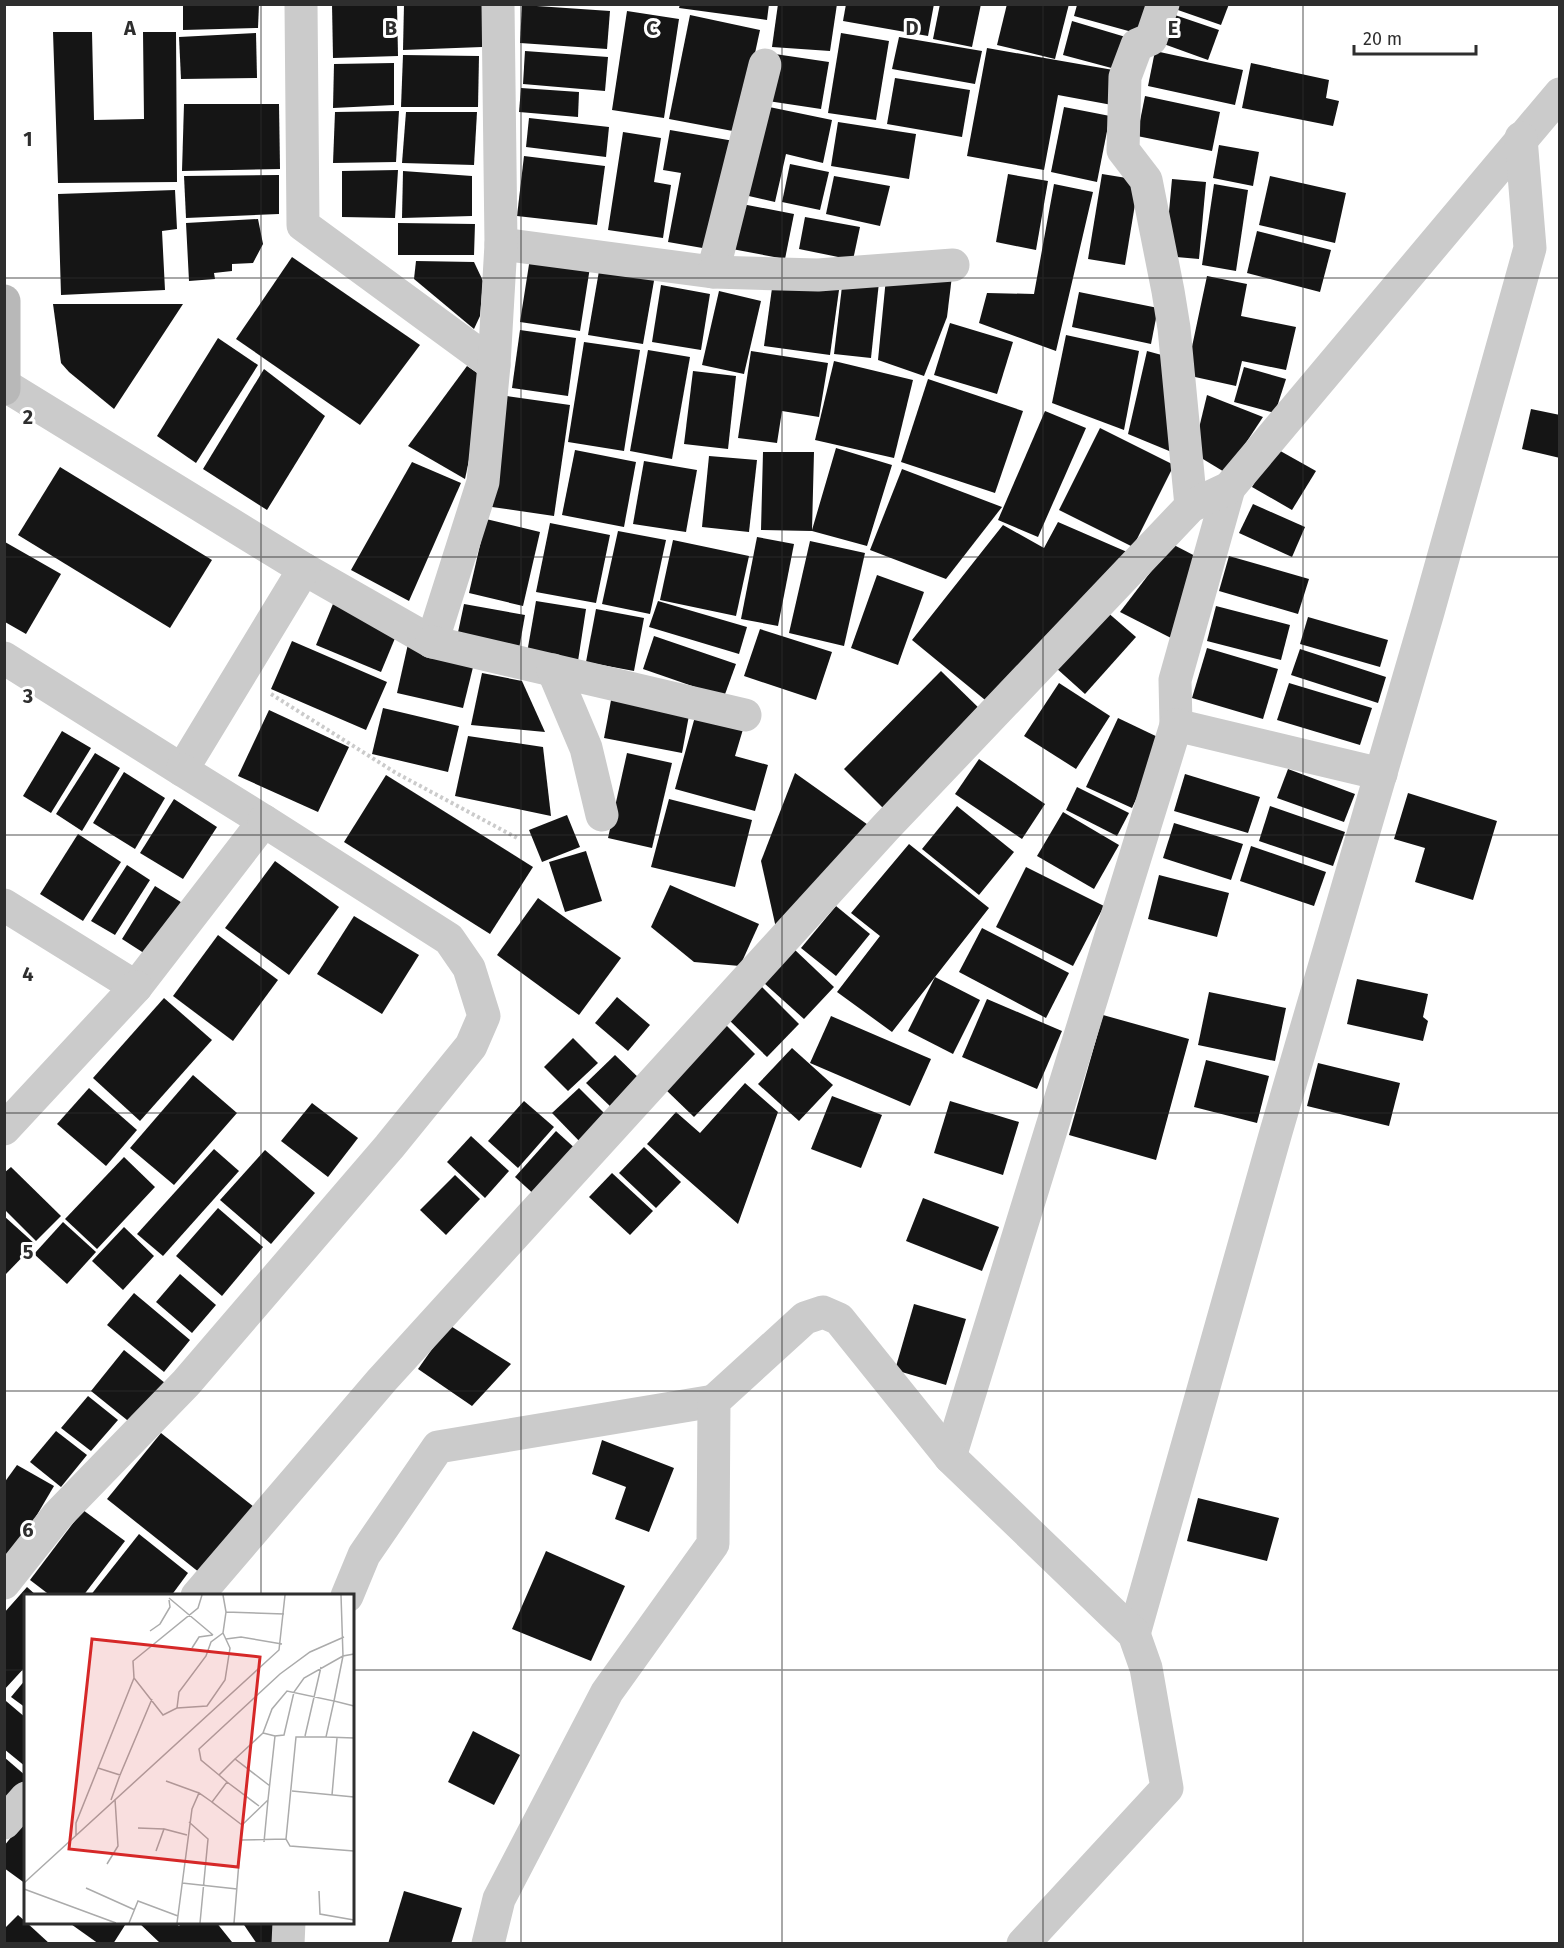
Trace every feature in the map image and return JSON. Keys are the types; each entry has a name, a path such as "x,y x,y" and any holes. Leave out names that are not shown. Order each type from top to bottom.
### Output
{"street":[{"path":"302,4 303,225 495,365"},
{"path":"432,642 483,482 495,365 501,244 498,4"},
{"path":"1163,4 1151,39 1137,45 1125,77 1123,150 1146,180 1168,291 1174,328 1191,506"},
{"path":"713,272 765,65"},
{"path":"950,1457 1176,725 1175,681 1229,488 1560,94"},
{"path":"1134,1634 1530,248 1521,138"},
{"path":"501,244 713,272 818,275 952,265"},
{"path":"4,302 5,388 304,569 432,642 745,715"},
{"path":"199,1594 382,1380 870,844 1191,506 1229,488"},
{"path":"182,770 304,569"},
{"path":"4,658 449,939 469,968 484,1016 471,1046 389,1148 186,1383 57,1516 4,1583"},
{"path":"553,670 586,748 602,815"},
{"path":"1176,725 1381,774"},
{"path":"4,1129 136,987 264,821"},
{"path":"4,905 136,987"},
{"path":"348,1594 364,1555 438,1447 714,1401 806,1318 823,1312 839,1319 950,1457 1134,1634 1146,1668 1167,1788 1023,1944"},
{"path":"488,1944 499,1899 607,1692 713,1544 714,1401"},
{"path":"4,1823 24,1800"},
{"path":"288,1944 289,1924"}],"path":[{"path":"240,675 396,773 519,839"}],"building":[{"path":"183,4 259,4 258,28 183,30"},
{"path":"332,4 397,4 398,56 333,58"},
{"path":"404,4 482,4 482,47 403,50"},
{"path":"680,4 769,4 767,20 679,8"},
{"path":"778,4 837,4 830,51 772,47"},
{"path":"846,4 934,4 928,36 843,21"},
{"path":"940,4 981,4 972,47 933,39"},
{"path":"1007,4 1069,4 1055,59 997,45"},
{"path":"1176,4 1229,4 1221,25 1175,9"},
{"path":"522,5 610,11 607,49 520,43"},
{"path":"1077,5 1151,5 1143,35 1074,16"},
{"path":"627,11 679,19 664,118 612,110"},
{"path":"1172,14 1219,30 1208,60 1161,43"},
{"path":"690,15 760,30 738,132 669,119"},
{"path":"1072,21 1129,38 1119,70 1063,55"},
{"path":"53,32 92,32 94,120 144,119 143,32 176,32 177,182 58,183"},
{"path":"256,33 257,78 181,79 179,37"},
{"path":"841,33 889,41 876,120 828,113"},
{"path":"899,37 982,51 975,84 892,69"},
{"path":"987,48 1119,71 1112,105 1058,95 1044,170 967,156"},
{"path":"525,51 608,57 605,91 523,84"},
{"path":"1155,51 1243,70 1235,105 1148,86"},
{"path":"775,54 829,62 821,109 768,101"},
{"path":"403,55 479,56 478,107 401,107"},
{"path":"394,63 394,105 333,108 334,64"},
{"path":"1251,63 1329,80 1326,98 1339,101 1333,126 1242,108"},
{"path":"895,78 970,90 962,137 887,124"},
{"path":"521,88 579,92 578,117 519,112"},
{"path":"1145,96 1220,112 1212,151 1137,136"},
{"path":"184,104 279,104 280,169 182,171"},
{"path":"760,105 832,120 823,163 786,154 775,202 740,194"},
{"path":"1064,107 1110,116 1097,182 1051,172"},
{"path":"399,111 396,162 333,163 335,112"},
{"path":"406,112 477,112 474,165 402,163"},
{"path":"529,118 609,127 606,157 526,147"},
{"path":"838,122 916,134 909,179 831,166"},
{"path":"670,130 734,141 714,250 668,242 681,173 663,170"},
{"path":"623,132 661,138 654,182 671,185 663,238 608,230"},
{"path":"1219,145 1259,152 1253,186 1213,178"},
{"path":"524,156 605,166 597,225 517,216"},
{"path":"790,164 829,172 820,210 782,202"},
{"path":"398,170 395,218 342,217 342,171"},
{"path":"403,171 472,176 472,216 402,218"},
{"path":"1008,174 1048,181 1036,250 996,242"},
{"path":"1102,174 1139,180 1125,265 1088,259"},
{"path":"279,175 279,214 186,218 184,176"},
{"path":"834,176 890,186 880,226 826,214"},
{"path":"1270,176 1346,193 1335,243 1259,225"},
{"path":"1172,179 1206,182 1199,259 1165,256"},
{"path":"1054,184 1093,192 1056,351 979,323 987,293 1034,294"},
{"path":"1214,184 1248,190 1236,271 1202,265"},
{"path":"175,190 177,229 162,231 165,290 61,295 58,194"},
{"path":"742,204 794,214 785,259 732,249"},
{"path":"805,217 860,227 853,260 799,249"},
{"path":"258,219 263,244 253,263 232,264 232,271 214,273 215,279 189,281 186,223"},
{"path":"398,223 475,224 474,255 398,255"},
{"path":"1257,231 1331,250 1320,292 1247,273"},
{"path":"292,257 420,345 360,425 236,339"},
{"path":"530,258 590,267 580,331 520,322"},
{"path":"416,261 474,262 483,281 480,316 474,329 414,279"},
{"path":"600,265 655,275 643,344 588,335"},
{"path":"952,276 947,317 924,376 878,360 886,278"},
{"path":"1207,276 1247,284 1241,316 1296,327 1286,370 1242,361 1236,386 1186,375"},
{"path":"843,278 879,282 871,358 834,354"},
{"path":"773,281 839,290 830,355 764,346"},
{"path":"661,285 710,294 701,350 652,342"},
{"path":"719,291 761,301 744,374 702,365"},
{"path":"1079,292 1158,308 1151,344 1072,327"},
{"path":"53,304 183,304 114,409 61,363"},
{"path":"950,323 1013,342 997,394 934,375"},
{"path":"520,330 576,338 568,396 512,388"},
{"path":"1066,335 1139,351 1124,430 1052,403"},
{"path":"218,338 258,365 196,463 157,436"},
{"path":"584,342 640,350 624,451 568,442"},
{"path":"648,350 690,357 672,459 630,451"},
{"path":"751,351 828,363 819,417 782,411 777,443 738,438"},
{"path":"1147,351 1169,357 1174,453 1128,434"},
{"path":"834,361 913,380 894,458 815,440"},
{"path":"467,366 486,379 465,479 408,446"},
{"path":"1244,367 1286,379 1275,413 1234,402"},
{"path":"264,369 325,416 267,510 203,469"},
{"path":"693,371 736,376 728,449 684,444"},
{"path":"928,379 1023,411 995,493 901,462"},
{"path":"1207,395 1263,417 1226,473 1193,453"},
{"path":"507,396 570,405 554,516 492,507"},
{"path":"1531,409 1560,415 1560,458 1522,449"},
{"path":"1045,411 1086,428 1038,537 998,520"},
{"path":"1100,428 1174,465 1133,547 1059,510"},
{"path":"836,448 892,465 867,546 812,531 761,530 763,452 814,452 812,530"},
{"path":"1275,448 1316,471 1292,510 1252,487"},
{"path":"575,450 636,462 624,527 562,515"},
{"path":"709,456 757,460 749,532 702,527"},
{"path":"644,461 697,470 686,532 633,524"},
{"path":"412,462 461,483 409,601 351,570"},
{"path":"60,467 212,560 170,628 18,535"},
{"path":"902,469 1002,507 946,579 870,550"},
{"path":"1253,504 1305,527 1292,557 1239,533"},
{"path":"486,519 540,532 523,606 469,593"},
{"path":"1058,522 1134,555 990,704 912,640 1003,525 1044,548"},
{"path":"550,523 610,535 596,603 536,592"},
{"path":"618,531 666,540 650,614 602,604"},
{"path":"757,537 794,544 778,626 741,619"},
{"path":"673,540 749,556 736,616 660,600"},
{"path":"810,541 865,553 844,646 789,633"},
{"path":"5,542 61,574 26,634 5,622"},
{"path":"1172,544 1201,559 1171,638 1120,612"},
{"path":"1229,556 1309,579 1298,614 1219,591"},
{"path":"877,575 924,592 898,665 851,648"},
{"path":"536,601 586,609 578,661 527,653"},
{"path":"658,601 747,627 739,654 649,627"},
{"path":"333,604 398,631 381,672 316,645"},
{"path":"464,604 525,615 519,649 457,637"},
{"path":"1216,606 1290,625 1281,660 1207,641"},
{"path":"596,609 644,618 634,671 586,662"},
{"path":"1106,611 1136,637 1085,694 1055,667"},
{"path":"1308,617 1388,640 1380,667 1300,644"},
{"path":"760,629 832,652 816,700 744,676"},
{"path":"654,636 736,664 724,697 643,669"},
{"path":"292,641 387,682 366,730 271,689"},
{"path":"408,644 475,659 463,708 397,693"},
{"path":"1207,648 1278,669 1263,719 1192,698"},
{"path":"1300,649 1386,677 1378,703 1291,675"},
{"path":"941,671 985,714 888,813 844,769"},
{"path":"482,673 522,681 545,732 471,725"},
{"path":"1059,683 1110,716 1076,769 1024,736"},
{"path":"1289,683 1372,708 1360,745 1277,720"},
{"path":"612,695 690,710 682,753 604,738"},
{"path":"383,708 459,726 448,772 372,754"},
{"path":"269,710 349,747 318,812 238,776"},
{"path":"696,713 744,726 735,756 768,765 755,811 675,789"},
{"path":"1118,718 1164,740 1132,808 1086,787"},
{"path":"62,731 91,748 51,813 23,796"},
{"path":"468,736 543,747 551,816 455,796"},
{"path":"95,753 120,768 82,831 56,814"},
{"path":"627,753 672,763 652,848 608,838"},
{"path":"979,759 1045,804 1022,839 955,794"},
{"path":"1288,769 1355,794 1344,822 1277,798"},
{"path":"124,772 165,798 135,849 93,823"},
{"path":"795,773 871,827 776,928 761,861"},
{"path":"1185,774 1260,797 1248,833 1174,811"},
{"path":"386,775 533,867 490,934 344,842"},
{"path":"1077,787 1129,813 1117,836 1066,810"},
{"path":"1408,793 1497,821 1473,900 1415,882 1425,848 1394,839"},
{"path":"174,799 217,827 183,879 140,853"},
{"path":"669,799 752,820 735,887 651,867"},
{"path":"957,806 1014,852 979,895 922,849"},
{"path":"1270,806 1345,832 1333,866 1259,841"},
{"path":"1063,812 1119,845 1094,889 1037,856"},
{"path":"567,815 580,847 542,862 529,830"},
{"path":"1174,823 1243,844 1231,880 1163,858"},
{"path":"78,834 121,862 83,921 40,894"},
{"path":"909,844 989,908 892,1032 837,992 880,936 851,913"},
{"path":"1251,846 1326,872 1314,906 1240,881"},
{"path":"586,851 602,901 565,912 549,862"},
{"path":"275,861 339,907 289,975 225,928"},
{"path":"127,865 150,880 115,935 91,921"},
{"path":"1026,867 1104,906 1073,966 996,927"},
{"path":"1159,875 1229,893 1217,937 1148,919"},
{"path":"670,885 759,924 740,966 694,962 651,927"},
{"path":"155,886 184,904 150,957 122,939"},
{"path":"538,898 621,958 579,1015 497,955"},
{"path":"836,906 870,934 836,976 801,948"},
{"path":"354,916 419,955 382,1014 317,974"},
{"path":"982,928 1069,973 1046,1018 959,972"},
{"path":"218,935 278,980 233,1041 173,996"},
{"path":"795,950 834,987 804,1019 764,983"},
{"path":"935,977 980,1000 953,1054 908,1031"},
{"path":"1357,979 1428,994 1423,1017 1428,1021 1423,1041 1347,1024"},
{"path":"760,985 799,1024 767,1057 727,1018"},
{"path":"1209,992 1286,1008 1275,1061 1198,1045"},
{"path":"617,997 650,1025 628,1051 595,1023"},
{"path":"164,998 212,1040 140,1121 93,1078"},
{"path":"987,999 1062,1031 1037,1089 962,1057"},
{"path":"1103,1015 1189,1039 1156,1160 1069,1135"},
{"path":"831,1016 931,1059 910,1106 810,1063"},
{"path":"726,1025 755,1054 694,1117 665,1089"},
{"path":"573,1038 598,1063 568,1091 544,1067"},
{"path":"792,1048 833,1085 799,1121 758,1084"},
{"path":"615,1055 642,1081 613,1109 586,1083"},
{"path":"1206,1060 1269,1076 1257,1123 1194,1107"},
{"path":"1318,1063 1400,1083 1389,1126 1307,1106"},
{"path":"193,1075 237,1113 174,1185 130,1148"},
{"path":"745,1083 778,1112 738,1224 647,1144 676,1112 700,1133"},
{"path":"89,1088 137,1130 106,1166 57,1124"},
{"path":"579,1088 610,1119 583,1145 552,1113"},
{"path":"832,1096 882,1115 861,1168 811,1149"},
{"path":"524,1101 554,1127 518,1168 488,1141"},
{"path":"950,1101 1019,1122 1003,1175 934,1153"},
{"path":"312,1103 358,1138 328,1177 281,1141"},
{"path":"556,1131 578,1151 537,1197 515,1177"},
{"path":"471,1136 509,1171 485,1198 447,1162"},
{"path":"644,1147 681,1182 656,1208 619,1173"},
{"path":"214,1149 239,1171 163,1256 137,1234"},
{"path":"265,1150 315,1193 271,1244 220,1200"},
{"path":"124,1157 155,1187 97,1249 65,1219"},
{"path":"11,1167 61,1216 36,1241 4,1209 4,1173"},
{"path":"612,1173 653,1211 630,1235 589,1197"},
{"path":"455,1175 480,1199 446,1235 420,1210"},
{"path":"923,1198 999,1227 982,1271 906,1241"},
{"path":"218,1208 263,1247 222,1296 176,1256"},
{"path":"4,1216 35,1244 4,1276"},
{"path":"63,1222 96,1252 67,1284 34,1254"},
{"path":"124,1227 154,1256 123,1290 92,1261"},
{"path":"180,1274 216,1305 192,1333 156,1302"},
{"path":"134,1293 190,1340 164,1372 107,1325"},
{"path":"914,1304 966,1319 946,1385 895,1370"},
{"path":"449,1325 511,1364 472,1406 418,1369"},
{"path":"124,1350 165,1383 132,1424 91,1391"},
{"path":"88,1396 118,1420 91,1451 61,1428"},
{"path":"56,1431 87,1455 61,1487 30,1462"},
{"path":"161,1433 254,1507 200,1573 107,1499"},
{"path":"602,1440 674,1468 649,1532 615,1519 626,1487 592,1474"},
{"path":"17,1465 54,1486 8,1564 4,1561 4,1483"},
{"path":"1198,1498 1279,1518 1267,1561 1187,1541"},
{"path":"83,1510 125,1541 85,1594 48,1594 30,1580"},
{"path":"139,1534 188,1573 172,1594 92,1594"},
{"path":"546,1551 625,1586 591,1661 512,1629"},
{"path":"27,1587 35,1594 24,1594 24,1668 4,1690 4,1613"},
{"path":"24,1681 24,1707 11,1697"},
{"path":"6,1701 24,1716 24,1765 4,1749 4,1703"},
{"path":"473,1731 520,1755 494,1805 448,1782"},
{"path":"4,1757 24,1774 24,1791 4,1811"},
{"path":"24,1821 24,1883 4,1868 4,1846"},
{"path":"404,1891 462,1908 451,1944 388,1944"},
{"path":"18,1915 24,1920 24,1924 28,1924 50,1944 4,1944 4,1929"},
{"path":"71,1924 126,1924 113,1944 99,1944"},
{"path":"140,1924 177,1924 179,1926 180,1924 218,1924 232,1942 229,1944 161,1944"},
{"path":"243,1924 279,1924 278,1944 257,1944"}]}
